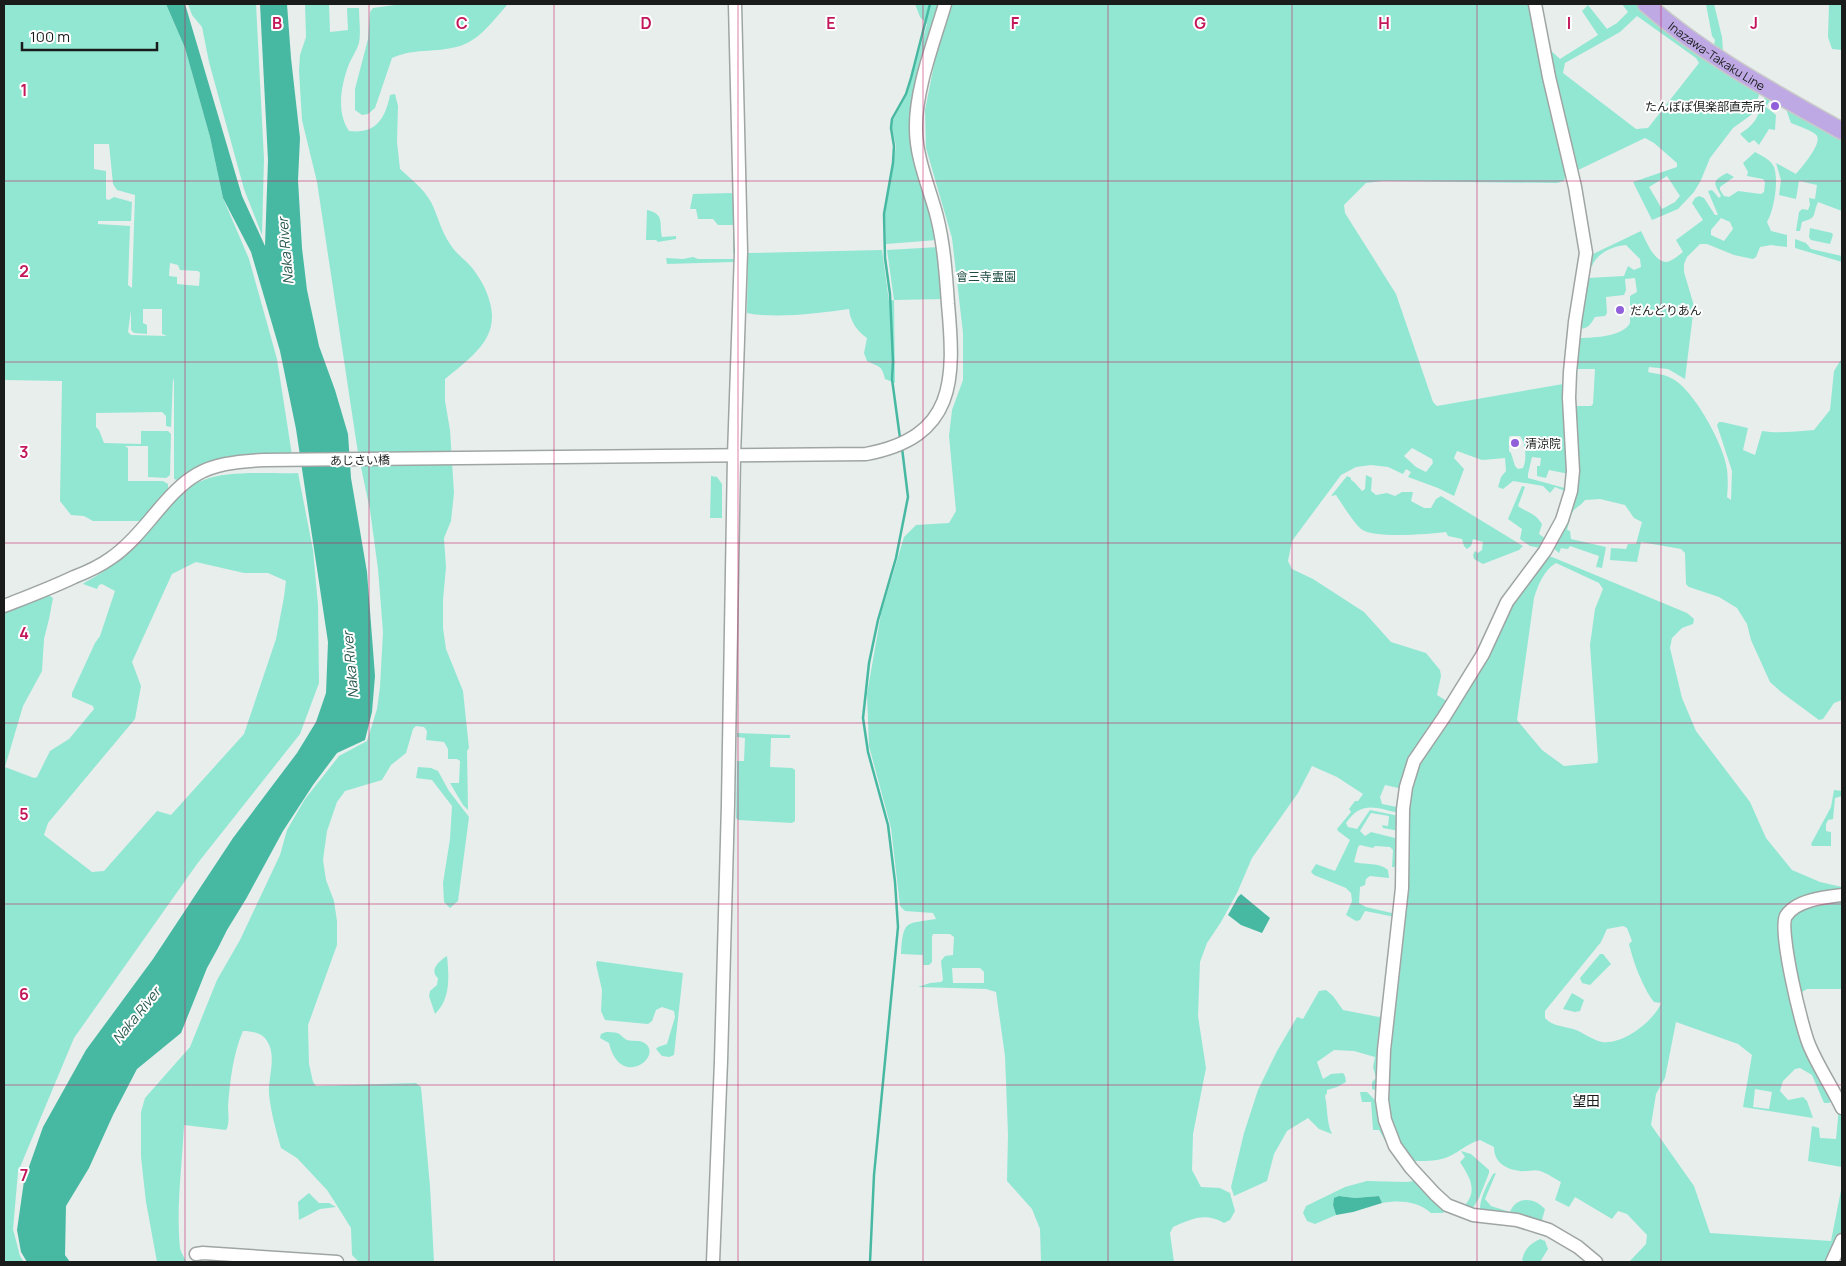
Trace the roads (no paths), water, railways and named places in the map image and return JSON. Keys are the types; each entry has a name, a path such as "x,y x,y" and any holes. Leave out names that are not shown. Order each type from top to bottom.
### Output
{"main road":[{"name":"Inazawa-Takaku Line","path":"1646,4 1696,44 1765,87 1842,131"}],"street":[{"path":"713,1262 720,1104 728,804 734,456 741,252 735,4"},
{"name":"あじさい橋","path":"4,606 76,576 112,558 131,542 178,487 196,474 219,465 264,460 866,454 884,451 916,437 927,427 944,401 949,386 952,356 944,259 938,219 917,148 916,130 920,93 945,4"},
{"path":"1535,4 1586,245 1586,260 1575,322 1570,372 1569,398 1573,471 1571,491 1562,520 1545,551 1508,602 1483,654 1414,761 1402,809 1402,888 1384,1050 1382,1100 1386,1120 1395,1146 1411,1168 1447,1205 1473,1215 1517,1220 1549,1230 1578,1247 1596,1262"},
{"path":"1842,896 1798,906 1786,917 1784,926 1804,1033 1842,1108"},
{"path":"1832,1262 1842,1240"},
{"path":"196,1254 203,1252 337,1262"}],"water":[{"name":"Naka River","path":"166,4 185,4 242,196 265,246 268,160 260,4 287,4 300,138 298,180 302,248 307,290 319,346 348,434 351,478 367,572 375,676 372,712 365,740 337,753 313,785 283,831 207,968 181,1033 137,1069 113,1115 89,1168 66,1206 65,1255 70,1262 27,1262 21,1252 17,1230 24,1181 43,1127 86,1050 153,959 233,838 297,753 316,722 326,693 328,642 296,429 280,351 251,252 223,198 210,137 185,48"},
{"path":"1241,894 1270,918 1262,933 1241,925 1228,915"},
{"path":"1339,1196 1355,1198 1379,1196 1382,1203 1336,1215 1333,1205 1334,1198"}],"waterway":[{"path":"900,438 892,379 890,294 885,258 884,214 893,163 892,119 906,94 930,4"},
{"path":"870,1262 874,1175 898,927 888,825 868,752 863,718 869,663 878,620 896,558 908,497 902,448"}],"place":[{"name":"たんぽぽ倶楽部直売所","path":"1775,106"},
{"name":"だんどりあん","path":"1620,310"},
{"name":"清涼院","path":"1515,443"}],"district":[{"name":"望田","path":"1586,1100"}],"park label":[{"name":"會三寺霊園","path":"986,276"}]}
